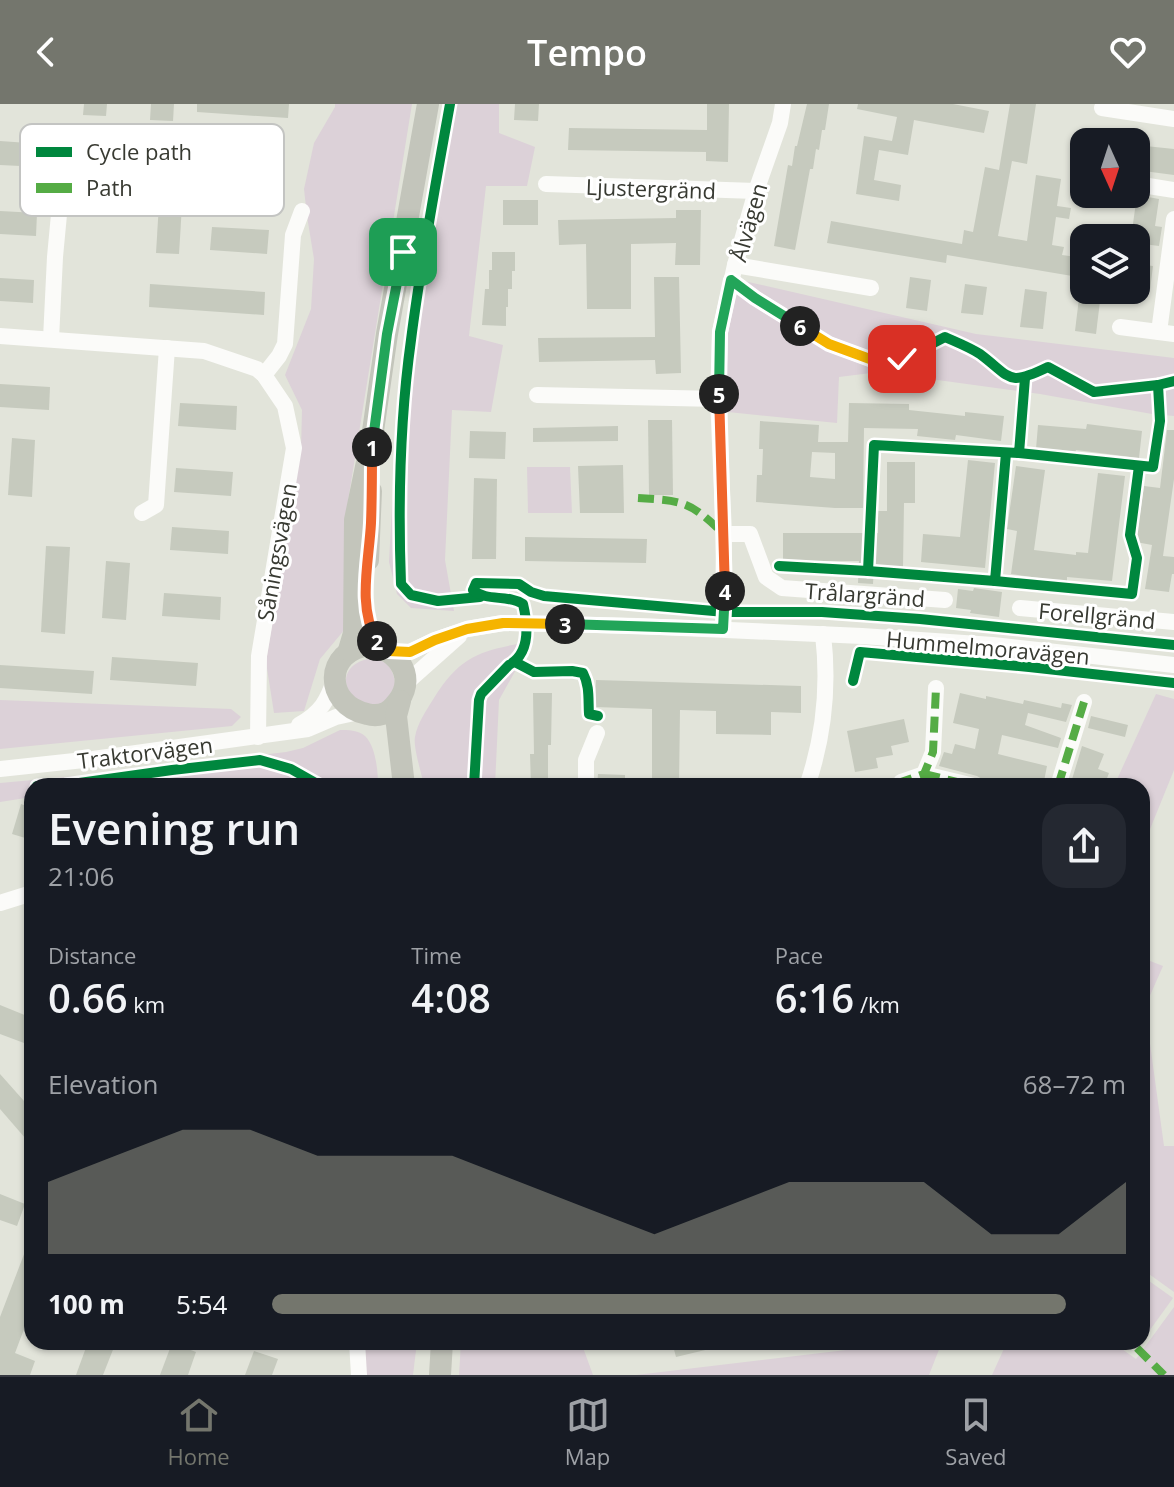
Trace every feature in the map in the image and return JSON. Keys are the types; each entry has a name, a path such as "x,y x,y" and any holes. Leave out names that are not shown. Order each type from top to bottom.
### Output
{"main road":[{"path":"388,778 382,730 365,714 347,706 338,694 335,677 338,662 349,650 354,633 355,520 372,438 387,334 428,104"},
{"path":"372,438 365,609 370,631 402,665 402,693 396,716 403,778"},
{"path":"349,650 360,646 384,649"},
{"path":"365,714 384,714 391,710 402,693"},
{"path":"440,1375 442,1350"}],"street":[{"name":"Ålvägen","path":"723,629 724,534 718,399 720,332 735,265 780,123 783,104"},
{"path":"1102,108 1174,119"},
{"name":"Ljustergränd","path":"546,184 756,191"},
{"path":"1150,186 1174,190"},
{"path":"0,336 204,351 257,369 264,375 285,344 293,235 302,211"},
{"path":"51,339 59,216"},
{"path":"1120,327 1167,333 1174,219"},
{"path":"735,265 871,288"},
{"path":"142,513 156,505 167,348"},
{"name":"Såningsvägen","path":"258,737 259,656 294,448 285,406 264,375"},
{"path":"537,395 718,399"},
{"name":"Trålargränd","path":"724,534 750,534 766,577 782,588 945,600"},
{"name":"Forellgränd","path":"1020,608 1174,622"},
{"name":"Hummelmoravägen","path":"384,649 410,652 467,629 503,623 823,634 993,645 1174,665"},
{"path":"402,693 467,629"},
{"path":"809,778 824,716 827,680 823,634"},
{"name":"Traktorvägen","path":"289,731 311,718 328,699 335,677"},
{"path":"924,774 933,752 936,688"},
{"path":"1060,778 1084,702"},
{"name":"Traktorvägen","path":"0,769 258,737 308,729 336,717 365,714"},
{"path":"586,778 586,760 597,733"},
{"path":"912,778 924,774 941,778"},
{"path":"0,903 24,896"},
{"path":"357,1350 359,1375"}],"shaded area":[{"path":"335,104 412,104 348,501 345,629 320,659 304,711 274,713 266,662 301,449 302,410 285,375 311,309 314,259 304,189 314,143"},
{"path":"456,104 499,104 499,133 535,147 527,186 486,186 469,336 503,345 491,412 452,410 445,560 454,611 411,608 397,594 389,562 392,506 409,378"},
{"path":"744,281 976,334 1174,358 1174,416 879,372 839,377 837,423 728,412 725,332 733,290"},
{"path":"527,467 570,467 572,513 528,513"},
{"path":"532,641 499,700 495,778 422,778 415,737 423,717 444,683 464,663 500,648"},
{"path":"374,658 391,669 396,689 381,707 357,705 347,687 347,676 355,664"},
{"path":"1156,694 1174,699 1174,770 1150,829 1150,778 1118,778"},
{"path":"0,700 231,709 241,717 232,726 0,749"},
{"path":"340,730 359,733 372,746 378,778 55,778 286,752 303,748"},
{"path":"24,781 24,798 0,802 0,783"},
{"path":"1150,961 1163,966 1150,996"},
{"path":"1150,1044 1164,1146 1174,1146 1174,1292 1150,1275"},
{"path":"1150,1282 1173,1298 1150,1330"},
{"path":"1174,1307 1174,1375 992,1375 1003,1350 1123,1350 1136,1359 1143,1350 1150,1350 1150,1340"},
{"path":"362,1350 416,1350 413,1375 363,1375"},
{"path":"461,1350 584,1350 593,1375 459,1375"},
{"path":"846,1350 939,1350 929,1375 636,1375"}],"building":[{"path":"84,104 107,104 106,116 83,115"},
{"path":"151,104 174,104 173,121 150,120"},
{"path":"197,104 289,104 288,118 197,112"},
{"path":"515,104 539,104 538,121 514,120"},
{"path":"707,104 729,104 728,162 706,161 706,152 568,150 569,128 707,130"},
{"path":"807,104 829,104 825,130 822,130 819,150 816,149 813,169 810,169 795,250 774,246 788,165 792,166"},
{"path":"858,104 953,104 989,111 984,133 914,120 908,155 879,150 874,180 901,185 899,201 856,194 864,136 892,141 897,117 857,109"},
{"path":"1010,104 1036,104 1027,164 1012,161 998,236 1027,241 1036,175 1061,179 1057,206 1071,208 1069,219 1056,217 1052,245 1064,247 1062,255 1070,256 1070,276 947,255 946,263 827,243 831,221 962,244 964,230 973,232 985,167 999,170"},
{"path":"0,141 20,142 20,166 0,165"},
{"path":"1150,146 1174,149 1174,175 1150,172"},
{"path":"1150,197 1159,199 1155,226 1162,227 1159,246 1150,245 1150,224 1133,224 1135,208 1150,208"},
{"path":"503,200 538,200 538,225 503,225"},
{"path":"676,210 701,210 700,265 675,265 676,243 631,244 631,309 587,309 586,244 559,245 558,220 676,218"},
{"path":"0,211 37,216 36,236 0,234"},
{"path":"158,216 181,216 179,254 156,253"},
{"path":"212,227 269,230 267,254 210,250"},
{"path":"492,252 515,252 512,289 508,289 506,326 482,325 485,289 489,289 489,270 492,270"},
{"path":"654,277 679,277 681,373 656,374 655,360 539,362 538,338 655,337"},
{"path":"910,277 931,280 927,311 906,308"},
{"path":"0,278 34,280 33,303 0,301"},
{"path":"150,284 265,292 264,315 149,307"},
{"path":"965,284 987,287 983,315 961,313"},
{"path":"1025,289 1047,292 1043,329 1020,327"},
{"path":"1078,304 1100,304 1096,334 1075,331"},
{"path":"0,384 50,387 49,410 0,407"},
{"path":"180,403 237,406 236,430 178,426"},
{"path":"849,403 909,404 909,410 965,416 965,412 1004,416 1001,441 956,435 955,440 917,436 918,429 864,428 863,508 756,502 757,475 762,475 760,421 819,425 818,442 848,442","holes":["812,452 835,453 835,479 810,477"]},
{"path":"648,420 672,420 673,495 649,495"},
{"path":"1087,424 1142,431 1139,458 1076,450 1075,454 1036,449 1038,425 1086,429"},
{"path":"618,426 618,441 533,442 533,428"},
{"path":"1167,430 1174,430 1174,479 1163,556 1174,557 1174,574 1169,592 1145,589 1152,545 1136,542 1144,486 1160,488"},
{"path":"470,431 506,432 505,459 469,458"},
{"path":"12,438 35,440 32,497 8,495"},
{"path":"968,460 995,463 985,568 921,562 923,534 960,537"},
{"path":"887,462 915,462 915,503 904,503 903,567 874,566 873,584 858,583 859,561 783,561 783,533 878,533 878,511 887,511"},
{"path":"623,465 624,513 580,513 578,466"},
{"path":"1016,466 1045,470 1034,550 1076,555 1076,552 1088,553 1098,473 1125,476 1112,581 1067,577 1067,582 1011,574 1017,531 1007,529"},
{"path":"176,468 233,472 231,496 174,492"},
{"path":"474,478 497,479 496,559 472,559"},
{"path":"172,527 229,531 228,554 170,550"},
{"path":"525,537 647,539 646,563 525,561"},
{"path":"46,546 70,547 65,634 41,632"},
{"path":"106,561 130,563 126,620 102,618"},
{"path":"974,588 1002,592 999,617 956,608 958,589 973,591"},
{"path":"164,593 221,597 220,620 162,616"},
{"path":"112,657 198,663 196,686 110,680"},
{"path":"0,665 94,671 92,694 0,688"},
{"path":"596,680 801,686 801,713 771,712 771,735 716,734 716,711 680,710 679,778 652,778 652,709 595,707"},
{"path":"533,693 552,693 548,778 531,778 530,754 534,754"},
{"path":"960,693 1023,704 1024,700 1061,708 1062,703 1072,705 1066,722 1028,713 1025,725 1061,738 1058,748 1002,735 998,754 1047,766 1045,778 980,778 939,766 944,752 952,754 955,744 975,749 979,729 953,723"},
{"path":"1091,716 1128,725 1125,737 1088,728"},
{"path":"904,719 909,742 891,746 893,755 876,758 878,768 855,772 847,731"},
{"path":"1082,746 1104,754 1098,769 1109,773 1107,778 1072,778"},
{"path":"598,774 625,775 625,778 598,778"},
{"path":"21,804 24,805 24,838 12,834"},
{"path":"0,1005 24,1015 24,1043 0,1034"},
{"path":"0,1074 24,1101 24,1137 0,1109"},
{"path":"0,1194 24,1204 17,1226 0,1220"},
{"path":"24,1254 24,1329 15,1353 35,1361 30,1375 0,1375 0,1317"},
{"path":"85,1350 113,1350 103,1375 76,1375"},
{"path":"169,1350 196,1352 188,1375 160,1375"},
{"path":"674,1350 705,1350 676,1357"},
{"path":"254,1351 278,1359 272,1375 245,1375"}],"marked path":[{"path":"638,498 686,505 724,534"},
{"path":"912,778 924,774 933,752 936,688"},
{"path":"1060,778 1084,702"},
{"path":"924,774 941,778"},
{"path":"1139,1350 1164,1375"}],"cycle path":[{"path":"450,104 407,370 401,462 401,584 411,595 438,601 480,597"},
{"path":"731,280 829,344 878,362 902,359 945,337 980,354 1011,377 1025,377 1048,367 1094,392 1174,381"},
{"path":"779,566 868,571 874,445 1019,453 1025,378"},
{"path":"1019,453 1153,467 1160,421 1158,385"},
{"path":"868,571 995,581 1006,453"},
{"path":"995,581 1132,594 1137,558 1130,535 1139,466"},
{"path":"474,778 481,694 521,653 527,629 523,604 479,594 473,590 476,583 519,584 544,596 725,612 822,612 920,619 1174,645"},
{"path":"853,681 860,652 1174,683"},
{"path":"515,662 534,672 583,673 588,688 589,714 598,716"},
{"path":"115,778 260,760 291,769 307,778"}],"route":[{"path":"403,252 372,438 365,609 370,631 380,647 388,651 410,652 467,629 503,623 723,629 724,534 718,399 720,332 731,280 829,344 878,362 902,359"}]}
